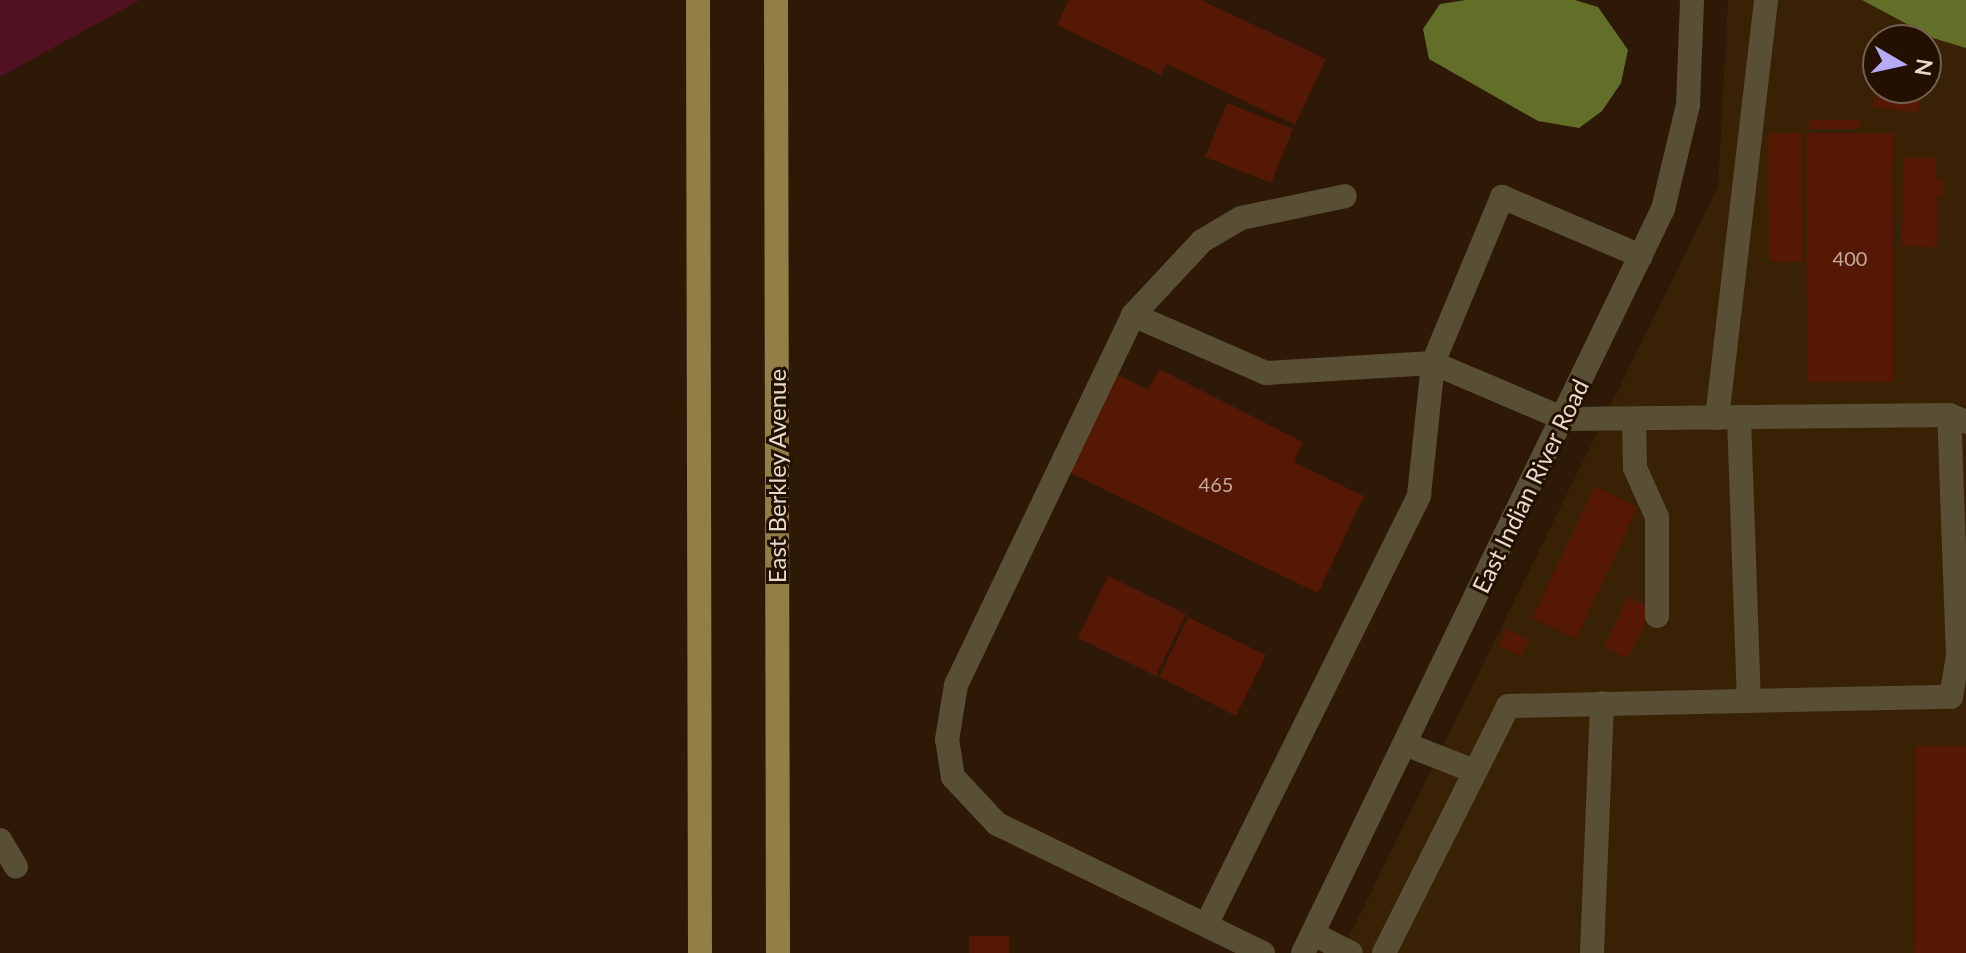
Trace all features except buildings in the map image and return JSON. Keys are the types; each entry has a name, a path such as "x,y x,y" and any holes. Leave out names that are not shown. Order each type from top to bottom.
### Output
{"main road":[{"path":"698,0 700,953"},
{"name":"East Berkley Avenue","path":"776,0 778,953"}],"street":[{"name":"East Indian River Road","path":"1308,944 1663,209 1681,147 1692,0"},
{"path":"1749,700 1728,417 1766,0"},
{"path":"1263,953 997,824 953,777 947,740 956,685 1133,315 1202,241 1241,218 1345,196"},
{"path":"1206,925 1419,495 1433,363 1502,197 1641,256"},
{"path":"1133,315 1266,373 1433,363 1564,419 1957,418 1958,656 1951,697 1508,706 1384,953"},
{"path":"1634,419 1635,468 1657,517 1657,616"},
{"path":"1592,953 1602,703"},
{"path":"1405,744 1474,771"},
{"path":"0,840 16,867"},
{"path":"1308,944 1351,953"}],"shaded area":[{"path":"0,0 140,0 0,77"},
{"path":"1466,0 1575,0 1598,7 1628,50 1621,83 1602,111 1579,128 1538,121 1429,59 1423,29 1440,4"},
{"path":"1728,0 1966,0 1966,953 1341,953 1718,187"},
{"path":"1862,0 1966,0 1966,48 1942,41 1942,24 1907,24"}]}
